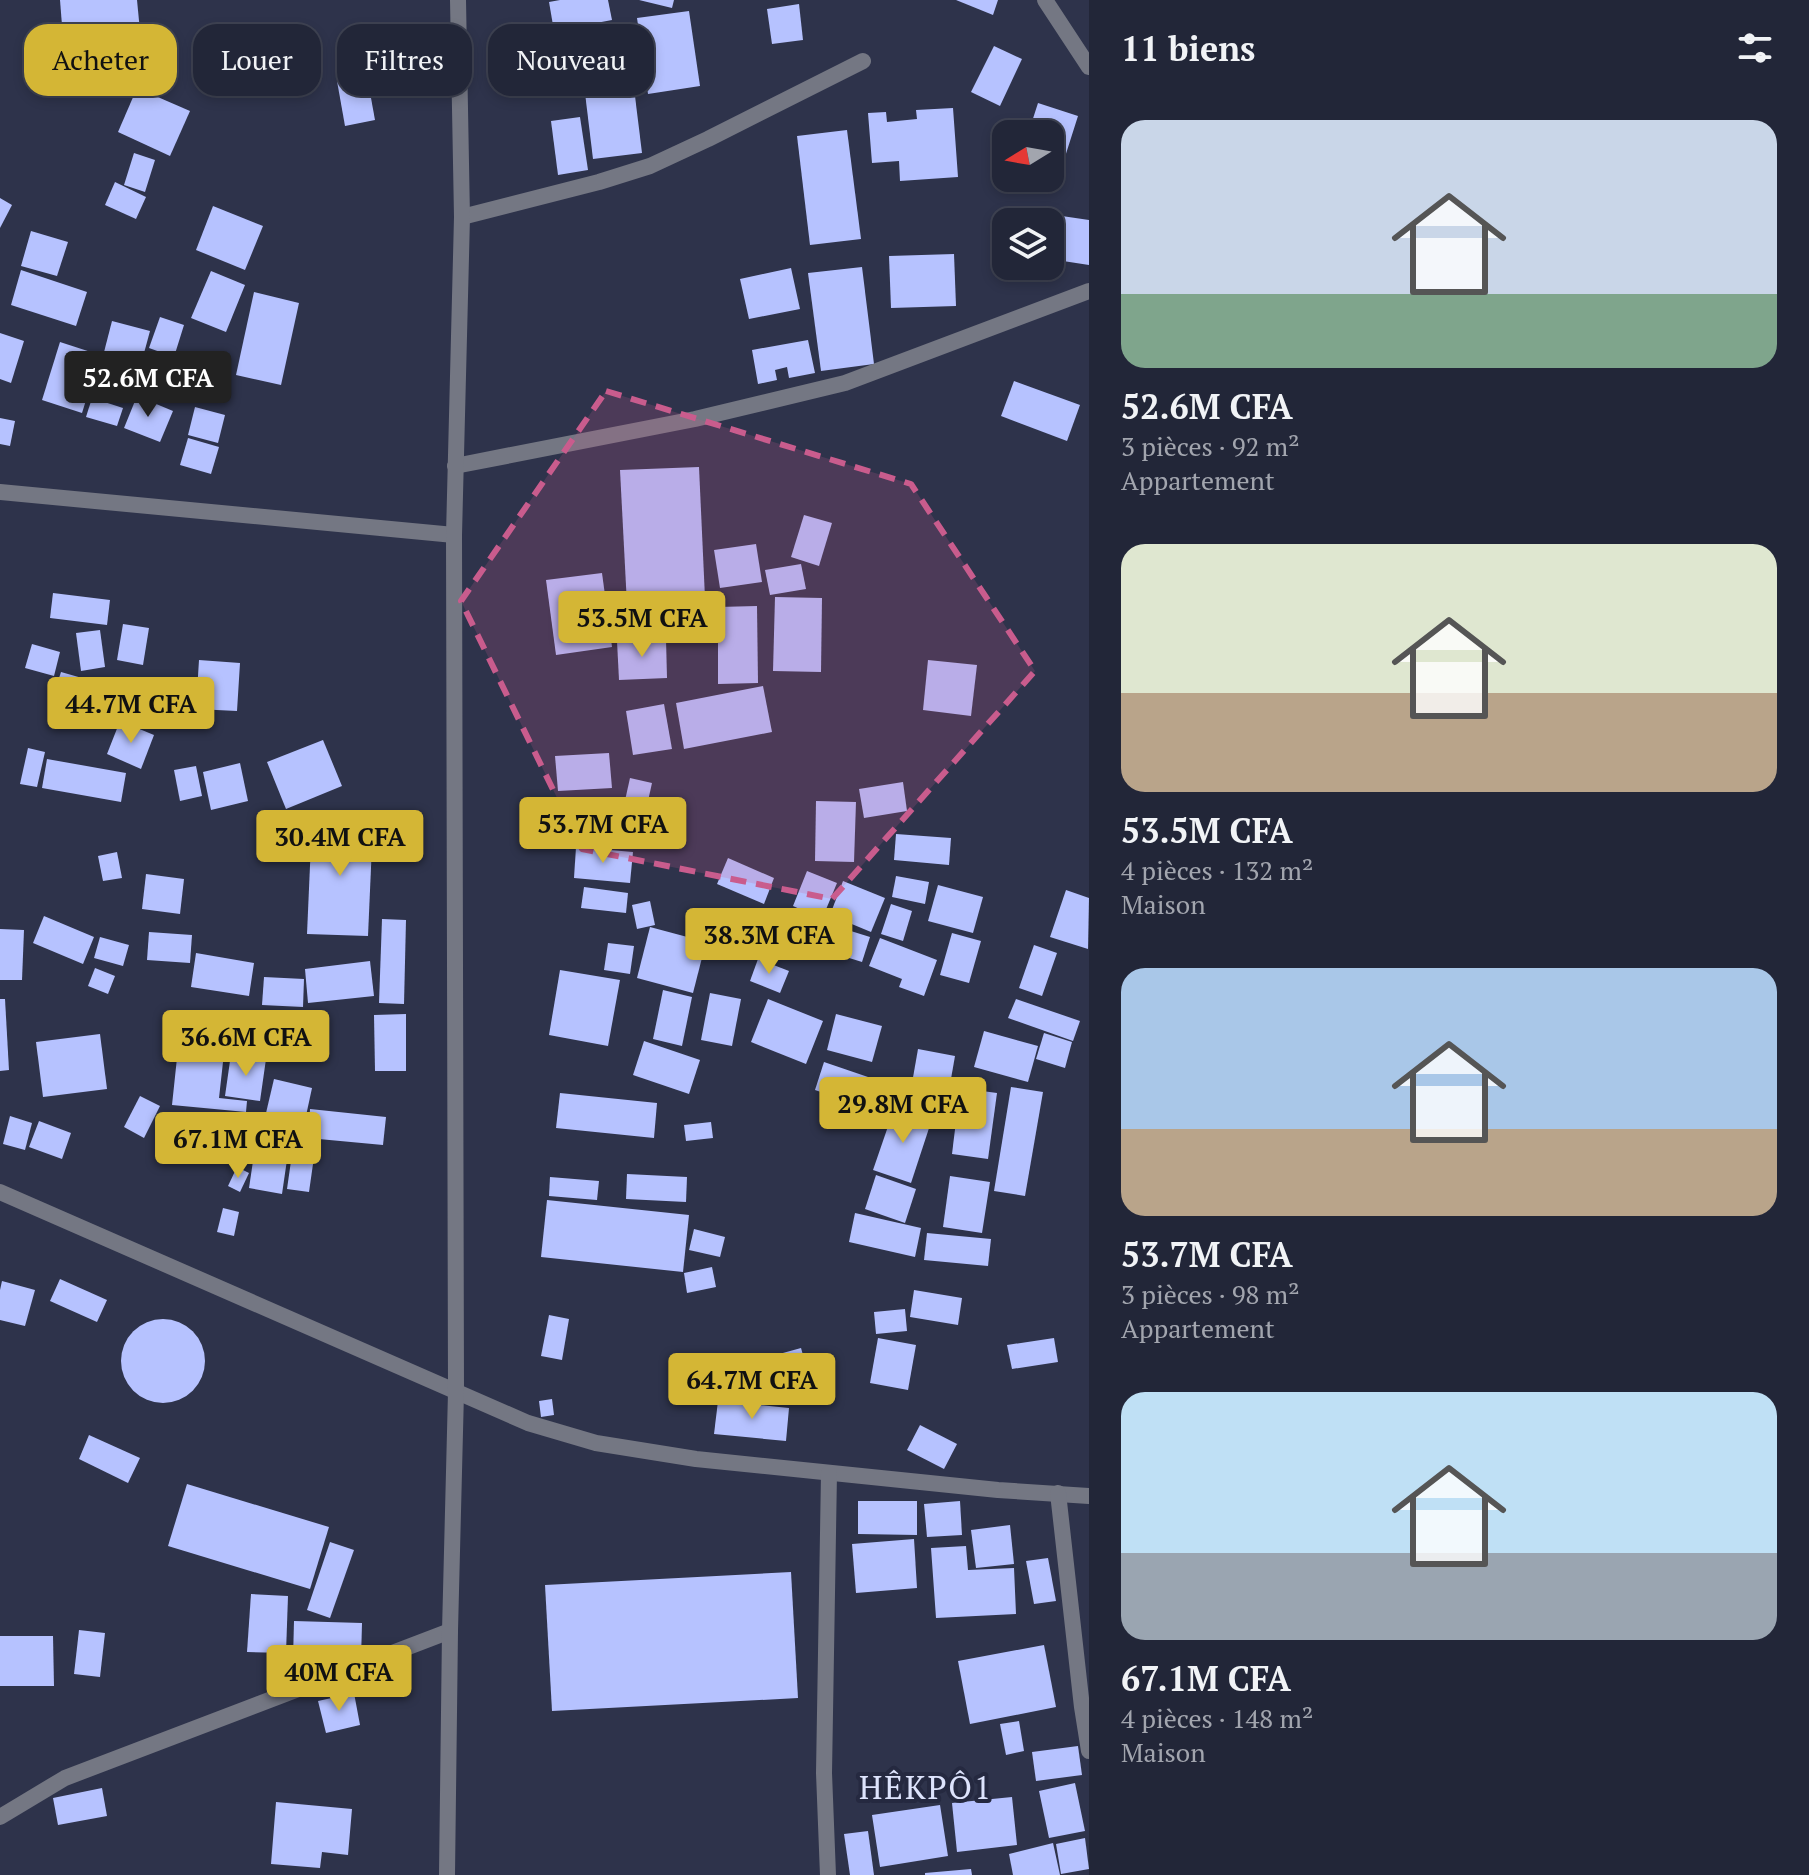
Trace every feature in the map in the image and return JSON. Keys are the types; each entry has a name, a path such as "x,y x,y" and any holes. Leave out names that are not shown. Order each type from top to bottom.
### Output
{"street":[{"path":"447,1875 456,1392 454,535 462,217 458,0"},
{"path":"1045,0 1089,67"},
{"path":"462,217 650,166 863,61"},
{"path":"455,466 695,419 845,383 1089,291"},
{"path":"0,492 454,535"},
{"path":"0,1192 528,1423 596,1443 696,1459 998,1490 1089,1496"},
{"path":"828,1875 824,1773 829,1473"},
{"path":"1058,1493 1089,1751"},
{"path":"0,1817 65,1778 450,1631"}],"highlighted area":[{"path":"606,391 911,484 1035,671 832,899 582,849 461,601"}],"building":[{"path":"60,0 137,0 139,24 62,24"},
{"path":"608,0 612,20 591,24 553,24 549,2"},
{"path":"639,0 674,0 672,8"},
{"path":"956,0 998,0 993,15"},
{"path":"799,4 803,40 772,44 767,9"},
{"path":"689,11 700,86 654,93 654,24 638,24 637,18"},
{"path":"994,46 1022,59 1000,106 971,92"},
{"path":"134,96 155,96 190,111 170,156 118,132"},
{"path":"340,96 371,96 375,120 345,126"},
{"path":"585,96 635,96 642,153 593,159"},
{"path":"1038,103 1078,116 1064,160 1064,120 1033,120"},
{"path":"953,108 958,177 900,181 899,161 872,163 868,113 886,112 887,122 917,119 916,110"},
{"path":"580,117 588,170 558,175 551,121"},
{"path":"847,130 861,239 810,245 797,136"},
{"path":"134,153 155,160 145,192 124,185"},
{"path":"115,182 146,197 136,219 105,205"},
{"path":"0,198 12,205 0,228"},
{"path":"213,206 263,226 245,270 196,250"},
{"path":"1064,216 1089,220 1089,265 1064,261"},
{"path":"31,231 68,242 57,276 21,266"},
{"path":"954,254 956,306 891,308 889,256"},
{"path":"862,267 874,364 821,371 808,273"},
{"path":"791,268 800,309 749,319 740,279"},
{"path":"21,270 87,292 76,326 11,305"},
{"path":"211,271 245,285 226,332 191,318"},
{"path":"254,292 299,303 281,385 236,375"},
{"path":"160,317 184,325 174,357 149,348"},
{"path":"112,321 150,331 131,401 94,391"},
{"path":"0,333 24,341 11,383 0,379"},
{"path":"808,340 815,373 789,378 787,367 775,370 777,380 758,384 752,350"},
{"path":"60,342 100,355 82,413 42,400"},
{"path":"1014,381 1080,405 1067,441 1001,416"},
{"path":"137,396 173,411 160,442 124,428"},
{"path":"92,398 123,408 117,426 86,417"},
{"path":"195,407 225,415 218,443 188,435"},
{"path":"0,418 15,421 10,446 0,444"},
{"path":"188,438 219,447 211,474 180,465"},
{"path":"699,467 706,620 628,624 620,470"},
{"path":"804,515 832,523 819,566 791,557"},
{"path":"756,544 762,582 720,588 714,550"},
{"path":"801,564 806,589 770,595 765,570"},
{"path":"602,573 612,647 556,655 546,580"},
{"path":"53,593 110,600 107,625 50,618"},
{"path":"775,597 822,598 821,672 773,671"},
{"path":"757,606 758,683 718,684 718,607"},
{"path":"123,624 149,628 143,665 117,660"},
{"path":"100,630 105,667 81,671 76,633"},
{"path":"666,639 667,678 619,680 617,641"},
{"path":"32,644 60,652 54,676 25,668"},
{"path":"199,660 240,663 237,711 196,709"},
{"path":"928,660 977,665 971,716 923,710"},
{"path":"61,672 82,678 73,710 51,703"},
{"path":"763,686 772,732 684,749 676,703"},
{"path":"664,704 672,749 633,755 626,711"},
{"path":"120,721 154,735 141,769 107,754"},
{"path":"323,740 342,786 286,809 267,762"},
{"path":"28,748 45,752 37,787 20,784"},
{"path":"609,753 612,788 558,791 555,756"},
{"path":"47,759 126,773 121,802 42,788"},
{"path":"240,763 248,801 211,810 203,772"},
{"path":"196,766 202,796 180,801 174,770"},
{"path":"630,778 652,783 640,837 618,832"},
{"path":"903,782 907,811 864,818 859,789"},
{"path":"555,800 615,803 613,845 596,844 596,829 573,828 572,843 553,841"},
{"path":"816,801 856,802 854,862 815,861"},
{"path":"312,820 373,822 368,936 307,934"},
{"path":"896,834 951,838 949,865 894,860"},
{"path":"576,847 633,852 630,883 574,878"},
{"path":"117,852 122,878 103,881 98,856"},
{"path":"728,858 774,878 764,904 717,884"},
{"path":"807,871 837,883 822,919 793,906"},
{"path":"146,874 184,879 180,914 142,909"},
{"path":"896,876 929,882 925,904 892,897"},
{"path":"843,881 885,898 871,932 830,915"},
{"path":"938,885 983,897 973,933 928,921"},
{"path":"584,887 628,893 626,913 581,908"},
{"path":"1066,890 1089,898 1088,949 1050,937"},
{"path":"650,901 655,925 637,929 632,905"},
{"path":"891,904 912,911 903,941 881,934"},
{"path":"786,909 819,924 811,943 777,928"},
{"path":"44,916 94,937 83,964 33,943"},
{"path":"382,919 406,920 404,1004 379,1003"},
{"path":"822,922 870,937 862,962 814,947"},
{"path":"650,927 706,942 693,993 637,978"},
{"path":"0,929 24,930 22,980 0,980"},
{"path":"149,932 192,935 190,963 147,960"},
{"path":"952,933 981,941 969,983 940,975"},
{"path":"100,937 129,945 123,966 94,958"},
{"path":"880,938 937,960 924,996 899,987 902,979 869,966"},
{"path":"608,943 634,946 630,974 604,970"},
{"path":"1034,945 1057,953 1042,996 1019,988"},
{"path":"196,953 254,963 249,996 191,987"},
{"path":"758,959 789,971 780,993 750,981"},
{"path":"370,961 374,996 308,1003 305,969"},
{"path":"95,968 115,976 108,994 88,986"},
{"path":"560,970 620,980 608,1046 549,1035"},
{"path":"264,977 304,979 303,1007 262,1005"},
{"path":"663,990 692,997 682,1046 653,1039"},
{"path":"710,993 741,999 732,1046 701,1040"},
{"path":"0,999 5,999 9,1070 0,1071"},
{"path":"768,999 823,1021 806,1064 751,1042"},
{"path":"1016,999 1080,1021 1073,1041 1008,1018"},
{"path":"406,1014 406,1071 375,1071 374,1015"},
{"path":"836,1014 882,1026 872,1062 827,1050"},
{"path":"250,1017 277,1021 271,1058 244,1054"},
{"path":"984,1031 1038,1046 1028,1082 974,1067"},
{"path":"1044,1033 1072,1042 1065,1068 1036,1059"},
{"path":"100,1034 107,1089 43,1097 36,1042"},
{"path":"179,1039 225,1044 219,1098 247,1101 246,1112 172,1105"},
{"path":"644,1041 700,1060 689,1094 633,1075"},
{"path":"918,1049 955,1056 945,1113 908,1106"},
{"path":"231,1054 266,1059 260,1101 225,1096"},
{"path":"824,1062 868,1077 859,1105 815,1090"},
{"path":"274,1079 312,1088 301,1139 262,1130"},
{"path":"1011,1087 1043,1092 1025,1196 994,1191"},
{"path":"960,1088 997,1093 988,1159 952,1154"},
{"path":"560,1093 657,1103 654,1138 556,1128"},
{"path":"140,1096 160,1106 144,1138 124,1127"},
{"path":"895,1106 932,1119 911,1183 873,1170"},
{"path":"310,1109 386,1117 383,1145 308,1138"},
{"path":"10,1116 32,1123 25,1150 3,1144"},
{"path":"39,1121 71,1133 62,1159 29,1147"},
{"path":"711,1122 713,1138 686,1141 684,1125"},
{"path":"256,1141 289,1146 282,1194 249,1188"},
{"path":"291,1161 313,1164 309,1192 287,1189"},
{"path":"237,1167 249,1173 240,1192 228,1186"},
{"path":"627,1174 687,1177 686,1202 626,1199"},
{"path":"876,1175 916,1189 905,1223 865,1209"},
{"path":"950,1176 990,1182 982,1233 943,1227"},
{"path":"550,1177 599,1181 597,1200 549,1196"},
{"path":"547,1200 689,1215 683,1272 541,1257"},
{"path":"223,1208 239,1212 234,1236 217,1232"},
{"path":"855,1213 921,1228 915,1257 849,1242"},
{"path":"694,1229 725,1237 720,1257 689,1250"},
{"path":"927,1233 991,1239 988,1266 924,1260"},
{"path":"712,1267 716,1287 687,1293 684,1273"},
{"path":"60,1279 107,1300 97,1322 50,1301"},
{"path":"2,1281 35,1290 25,1326 0,1320"},
{"path":"914,1290 962,1298 958,1325 910,1317"},
{"path":"905,1309 907,1331 876,1334 874,1312"},
{"path":"549,1315 569,1319 562,1360 541,1356"},
{"path":"163,1319 179,1322 193,1331 202,1345 205,1361 202,1377 193,1391 179,1400 163,1403 147,1400 133,1391 124,1377 121,1361 124,1345 133,1331 147,1322"},
{"path":"878,1338 916,1345 908,1390 870,1383"},
{"path":"1054,1338 1058,1362 1012,1369 1007,1345"},
{"path":"801,1348 807,1369 762,1381 757,1360"},
{"path":"552,1399 554,1415 541,1417 539,1401"},
{"path":"718,1401 789,1408 786,1441 714,1434"},
{"path":"920,1425 957,1444 944,1469 907,1450"},
{"path":"89,1435 140,1458 128,1483 79,1459"},
{"path":"187,1484 329,1527 310,1589 168,1546"},
{"path":"858,1501 917,1501 917,1535 858,1534"},
{"path":"960,1501 962,1535 927,1537 924,1504"},
{"path":"1010,1525 1014,1564 976,1568 971,1530"},
{"path":"914,1539 917,1588 856,1593 852,1544"},
{"path":"330,1542 354,1550 330,1618 307,1610"},
{"path":"966,1546 968,1570 1014,1568 1016,1614 936,1618 931,1548"},
{"path":"1048,1558 1056,1601 1034,1604 1026,1561"},
{"path":"791,1572 798,1698 552,1711 545,1585"},
{"path":"251,1594 288,1596 286,1653 247,1652"},
{"path":"294,1621 362,1623 361,1660 293,1659"},
{"path":"79,1630 105,1633 100,1677 74,1674"},
{"path":"0,1636 53,1636 54,1686 0,1686"},
{"path":"1044,1645 1056,1707 970,1724 958,1661"},
{"path":"354,1693 360,1725 326,1733 318,1701"},
{"path":"1019,1721 1024,1751 1006,1755 1000,1724"},
{"path":"1078,1746 1082,1775 1036,1781 1032,1752"},
{"path":"1075,1783 1085,1831 1049,1838 1039,1791"},
{"path":"102,1788 107,1816 58,1825 53,1798"},
{"path":"1012,1797 1017,1845 957,1852 952,1803"},
{"path":"276,1802 352,1809 348,1855 322,1852 320,1868 271,1864"},
{"path":"940,1805 948,1856 880,1867 872,1815"},
{"path":"868,1831 874,1875 850,1875 844,1834"},
{"path":"1085,1838 1089,1869 1061,1874 1056,1844"},
{"path":"1053,1843 1060,1875 1013,1875 1009,1854"},
{"path":"971,1869 972,1875 925,1875 925,1873"}],"district":[{"name":"HÊKPÔ1","path":"926,1788"}]}
